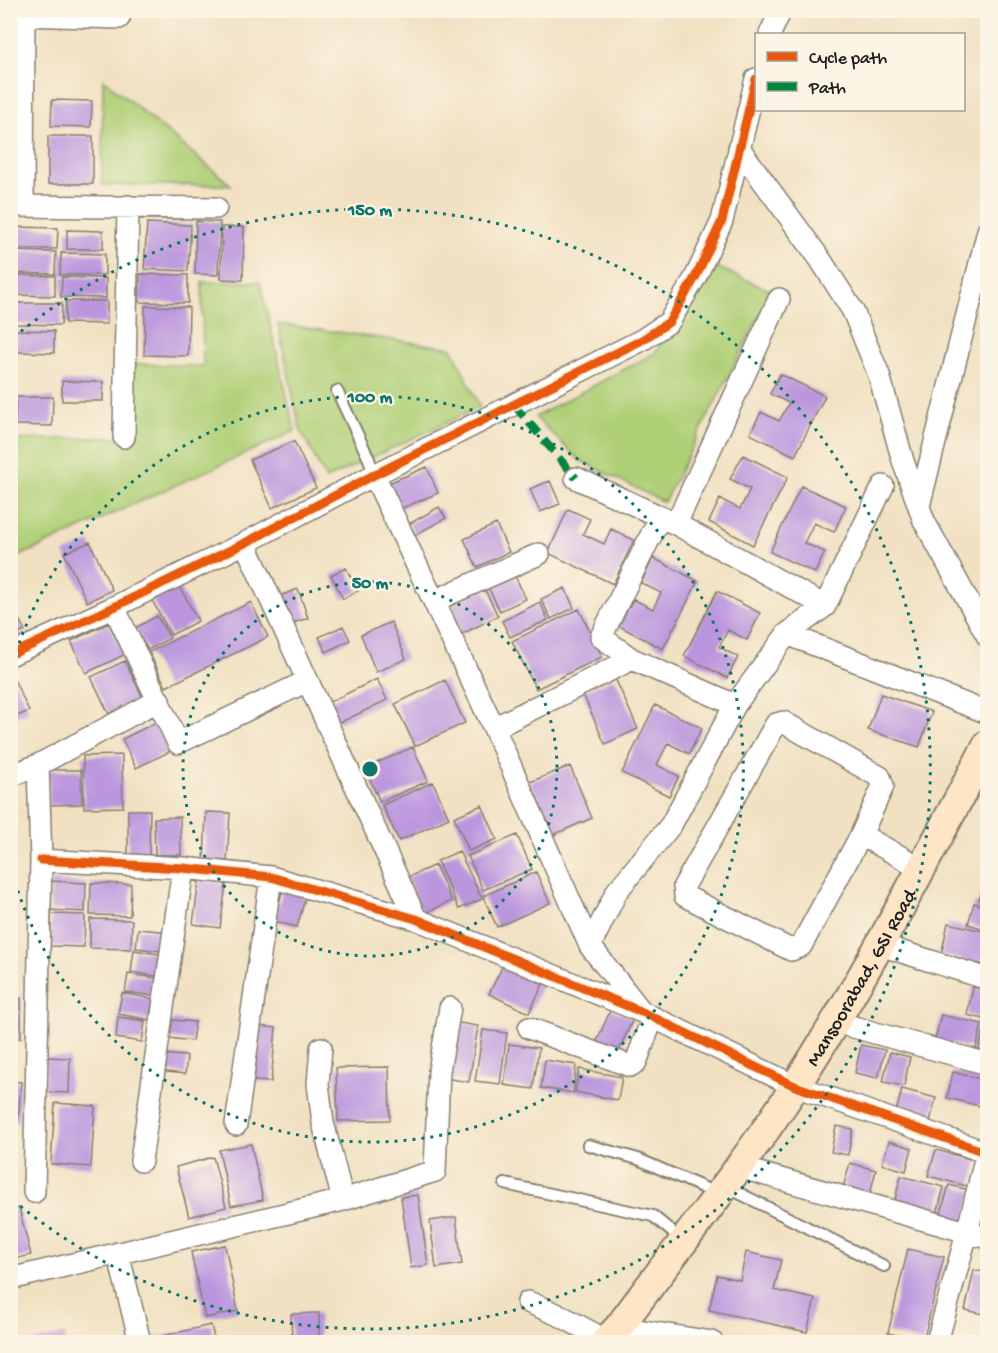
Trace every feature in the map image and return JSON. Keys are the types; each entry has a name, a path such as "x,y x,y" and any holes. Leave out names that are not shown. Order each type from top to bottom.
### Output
{"street":[{"path":"770,33 781,10"},
{"path":"119,18 24,13 17,206 216,208"},
{"path":"10,655 245,543 374,475 642,340 669,322 696,276 722,221 755,83"},
{"path":"739,148 820,259 853,311 879,375 903,461 924,521 987,637"},
{"path":"124,437 128,206"},
{"path":"919,506 987,231"},
{"path":"735,705 632,659 601,637 668,521 780,299"},
{"path":"374,475 494,728 590,946 647,1014"},
{"path":"576,478 668,521 825,606"},
{"path":"590,946 617,891 671,825 735,705 787,634 825,606 883,486"},
{"path":"245,543 416,919"},
{"path":"434,601 539,554"},
{"path":"114,607 178,743 307,681"},
{"path":"787,634 987,713"},
{"path":"494,728 632,659"},
{"path":"10,776 38,765 159,700"},
{"path":"783,722 880,777 883,786 861,835 801,946 791,951 685,896 684,886 776,724 783,722"},
{"name":"Mansoorabad, GSI Road","path":"610,1337 727,1182 795,1086 880,945 987,744"},
{"path":"34,1192 41,860 38,765"},
{"path":"861,835 921,868"},
{"path":"41,860 183,868 271,877 416,919 647,1014 795,1086 987,1151 977,1236 937,1342"},
{"path":"141,1161 183,868"},
{"path":"236,1125 271,877"},
{"path":"880,945 987,979"},
{"path":"10,1279 343,1200 435,1171 439,1071 450,1008"},
{"path":"529,1028 630,1066 636,1062 647,1014"},
{"path":"835,1022 987,1064"},
{"path":"321,1047 318,1084 322,1113 343,1200"},
{"path":"727,1182 977,1236"},
{"path":"118,1253 140,1342"},
{"path":"528,1302 610,1337 712,1342"}],"lane":[{"path":"337,391 369,459 374,475"},
{"path":"588,1145 727,1182 884,1266"},
{"path":"505,1184 653,1216 683,1241"}],"green space":[{"path":"103,79 231,185 102,185"},
{"path":"714,266 772,291 664,502 579,460 535,417 655,353"},
{"path":"202,282 260,282 295,431 11,560 10,440 133,437 133,364 203,366"},
{"path":"278,324 452,348 480,407 326,479 300,429"}],"building":[{"path":"52,100 92,101 91,127 51,126"},
{"path":"48,136 93,136 93,184 48,184"},
{"path":"196,221 220,222 218,275 195,274"},
{"path":"147,223 191,225 188,271 144,269"},
{"path":"15,227 58,228 57,249 15,249"},
{"path":"222,227 244,227 243,280 221,279"},
{"path":"67,230 103,231 103,249 67,249"},
{"path":"16,251 56,252 55,274 16,273"},
{"path":"61,253 105,254 105,275 60,275"},
{"path":"140,274 188,275 188,303 139,302"},
{"path":"14,275 55,276 55,296 14,295"},
{"path":"62,277 106,278 106,298 61,297"},
{"path":"66,301 107,301 107,324 65,323"},
{"path":"13,303 62,303 61,325 13,324"},
{"path":"145,306 189,307 188,356 144,355"},
{"path":"15,330 54,331 54,353 15,352"},
{"path":"780,374 825,396 795,456 750,434 761,412 779,421 789,403 770,394"},
{"path":"62,381 103,382 103,401 62,401"},
{"path":"16,397 53,397 52,426 15,425"},
{"path":"294,441 316,488 272,508 250,460"},
{"path":"743,455 788,477 753,545 709,522 720,499 740,509 750,489 730,479"},
{"path":"427,467 438,493 400,509 389,483"},
{"path":"550,481 560,504 540,512 530,489"},
{"path":"801,486 846,506 834,532 814,523 804,543 825,552 815,573 770,552"},
{"path":"439,507 446,518 415,535 409,524"},
{"path":"568,509 590,519 583,534 604,544 611,529 634,540 613,584 548,553"},
{"path":"496,524 509,552 477,567 464,539"},
{"path":"90,542 112,590 87,602 64,553"},
{"path":"653,558 698,581 663,649 619,626 633,599 653,609 661,593 641,583"},
{"path":"346,568 358,591 343,599 331,575"},
{"path":"514,574 526,599 500,611 488,587"},
{"path":"179,585 198,621 171,635 152,600"},
{"path":"484,588 498,616 462,634 448,607"},
{"path":"565,588 574,608 551,619 541,599"},
{"path":"298,589 308,618 290,624 280,596"},
{"path":"717,591 760,613 747,640 728,630 719,647 738,657 727,678 684,656"},
{"path":"251,602 268,637 166,687 149,652"},
{"path":"540,602 548,620 510,637 502,621"},
{"path":"12,606 25,631 10,638 10,607"},
{"path":"579,609 602,657 536,689 512,641"},
{"path":"157,616 170,638 148,650 135,628"},
{"path":"391,622 406,659 376,672 361,635"},
{"path":"109,623 124,655 86,673 71,641"},
{"path":"343,626 350,640 326,652 319,637"},
{"path":"125,661 143,698 109,714 91,677"},
{"path":"10,671 29,711 10,719"},
{"path":"615,678 638,729 605,744 582,692"},
{"path":"377,679 387,700 339,723 329,702"},
{"path":"445,680 465,723 415,746 395,704"},
{"path":"881,694 932,712 919,747 868,730"},
{"path":"655,705 702,728 689,754 668,743 657,765 679,776 669,796 622,773"},
{"path":"157,722 171,751 136,768 122,739"},
{"path":"413,747 428,781 380,802 365,768"},
{"path":"122,755 123,807 84,808 83,756"},
{"path":"570,766 592,818 553,835 530,782"},
{"path":"49,770 81,770 82,804 49,805"},
{"path":"433,782 449,818 399,841 382,805"},
{"path":"482,805 497,839 469,851 454,817"},
{"path":"128,810 150,810 149,860 128,860"},
{"path":"206,812 230,813 227,863 204,862"},
{"path":"180,817 181,855 155,855 154,818"},
{"path":"517,835 532,869 483,890 468,856"},
{"path":"459,851 482,899 459,909 437,861"},
{"path":"435,865 452,901 423,914 406,878"},
{"path":"536,872 550,903 497,927 483,896"},
{"path":"988,874 988,902 979,899"},
{"path":"199,880 226,884 220,928 193,924"},
{"path":"51,881 86,883 85,912 50,910"},
{"path":"91,883 131,884 130,916 90,915"},
{"path":"283,889 306,895 297,927 274,921"},
{"path":"974,903 988,907 988,930 968,924"},
{"path":"51,914 85,915 84,947 50,946"},
{"path":"90,919 132,920 131,949 90,948"},
{"path":"948,923 988,932 988,966 941,955"},
{"path":"138,929 171,932 169,952 136,948"},
{"path":"134,950 165,955 162,977 131,972"},
{"path":"503,965 543,984 529,1013 489,994"},
{"path":"128,974 157,978 154,996 125,992"},
{"path":"973,987 988,990 988,1020 967,1015"},
{"path":"122,993 153,999 149,1020 118,1014"},
{"path":"21,998 21,1038 10,1039 10,999"},
{"path":"611,1009 633,1019 617,1055 595,1045"},
{"path":"941,1015 982,1024 976,1049 935,1040"},
{"path":"118,1017 145,1021 142,1042 116,1038"},
{"path":"172,1020 195,1022 192,1041 169,1038"},
{"path":"453,1022 478,1026 469,1082 444,1078"},
{"path":"259,1026 276,1028 271,1082 254,1081"},
{"path":"985,1026 988,1027 988,1058 977,1056"},
{"path":"483,1030 507,1033 500,1084 475,1081"},
{"path":"509,1044 539,1048 533,1089 504,1085"},
{"path":"861,1045 885,1050 878,1078 855,1073"},
{"path":"890,1052 910,1057 904,1086 883,1082"},
{"path":"159,1054 187,1056 185,1074 158,1071"},
{"path":"46,1057 70,1058 69,1093 45,1092"},
{"path":"545,1060 576,1065 573,1093 541,1088"},
{"path":"389,1067 390,1120 338,1121 336,1068"},
{"path":"579,1069 622,1077 618,1100 575,1092"},
{"path":"953,1072 988,1081 988,1108 947,1098"},
{"path":"10,1081 21,1082 18,1122 10,1121"},
{"path":"902,1089 936,1098 928,1129 894,1120"},
{"path":"55,1103 95,1106 91,1167 51,1164"},
{"path":"836,1126 853,1129 848,1155 831,1152"},
{"path":"889,1141 912,1148 906,1171 882,1164"},
{"path":"251,1144 263,1200 231,1206 219,1150"},
{"path":"936,1150 978,1161 971,1187 928,1176"},
{"path":"213,1157 226,1207 189,1217 176,1167"},
{"path":"850,1163 876,1170 869,1198 842,1191"},
{"path":"901,1176 944,1187 937,1214 894,1203"},
{"path":"949,1185 973,1191 964,1223 940,1216"},
{"path":"418,1195 428,1265 411,1268 401,1197"},
{"path":"19,1208 31,1255 10,1260 10,1210"},
{"path":"456,1217 462,1264 436,1268 430,1221"},
{"path":"225,1245 238,1311 205,1318 191,1252"},
{"path":"908,1249 944,1257 923,1342 888,1333"},
{"path":"746,1252 781,1260 774,1290 815,1299 807,1332 709,1310 717,1275 740,1280"},
{"path":"974,1270 988,1273 988,1315 965,1310"},
{"path":"319,1313 319,1342 292,1342 291,1314"},
{"path":"211,1325 215,1342 154,1342 153,1338"},
{"path":"64,1334 66,1342 31,1342"}],"marked path":[{"path":"514,405 576,478"}],"cycle path":[{"path":"10,655 245,543 374,475 642,340 669,322 696,276 722,221 755,83"},
{"path":"41,860 183,868 271,877 416,919 642,1012 795,1086 988,1153"}]}
